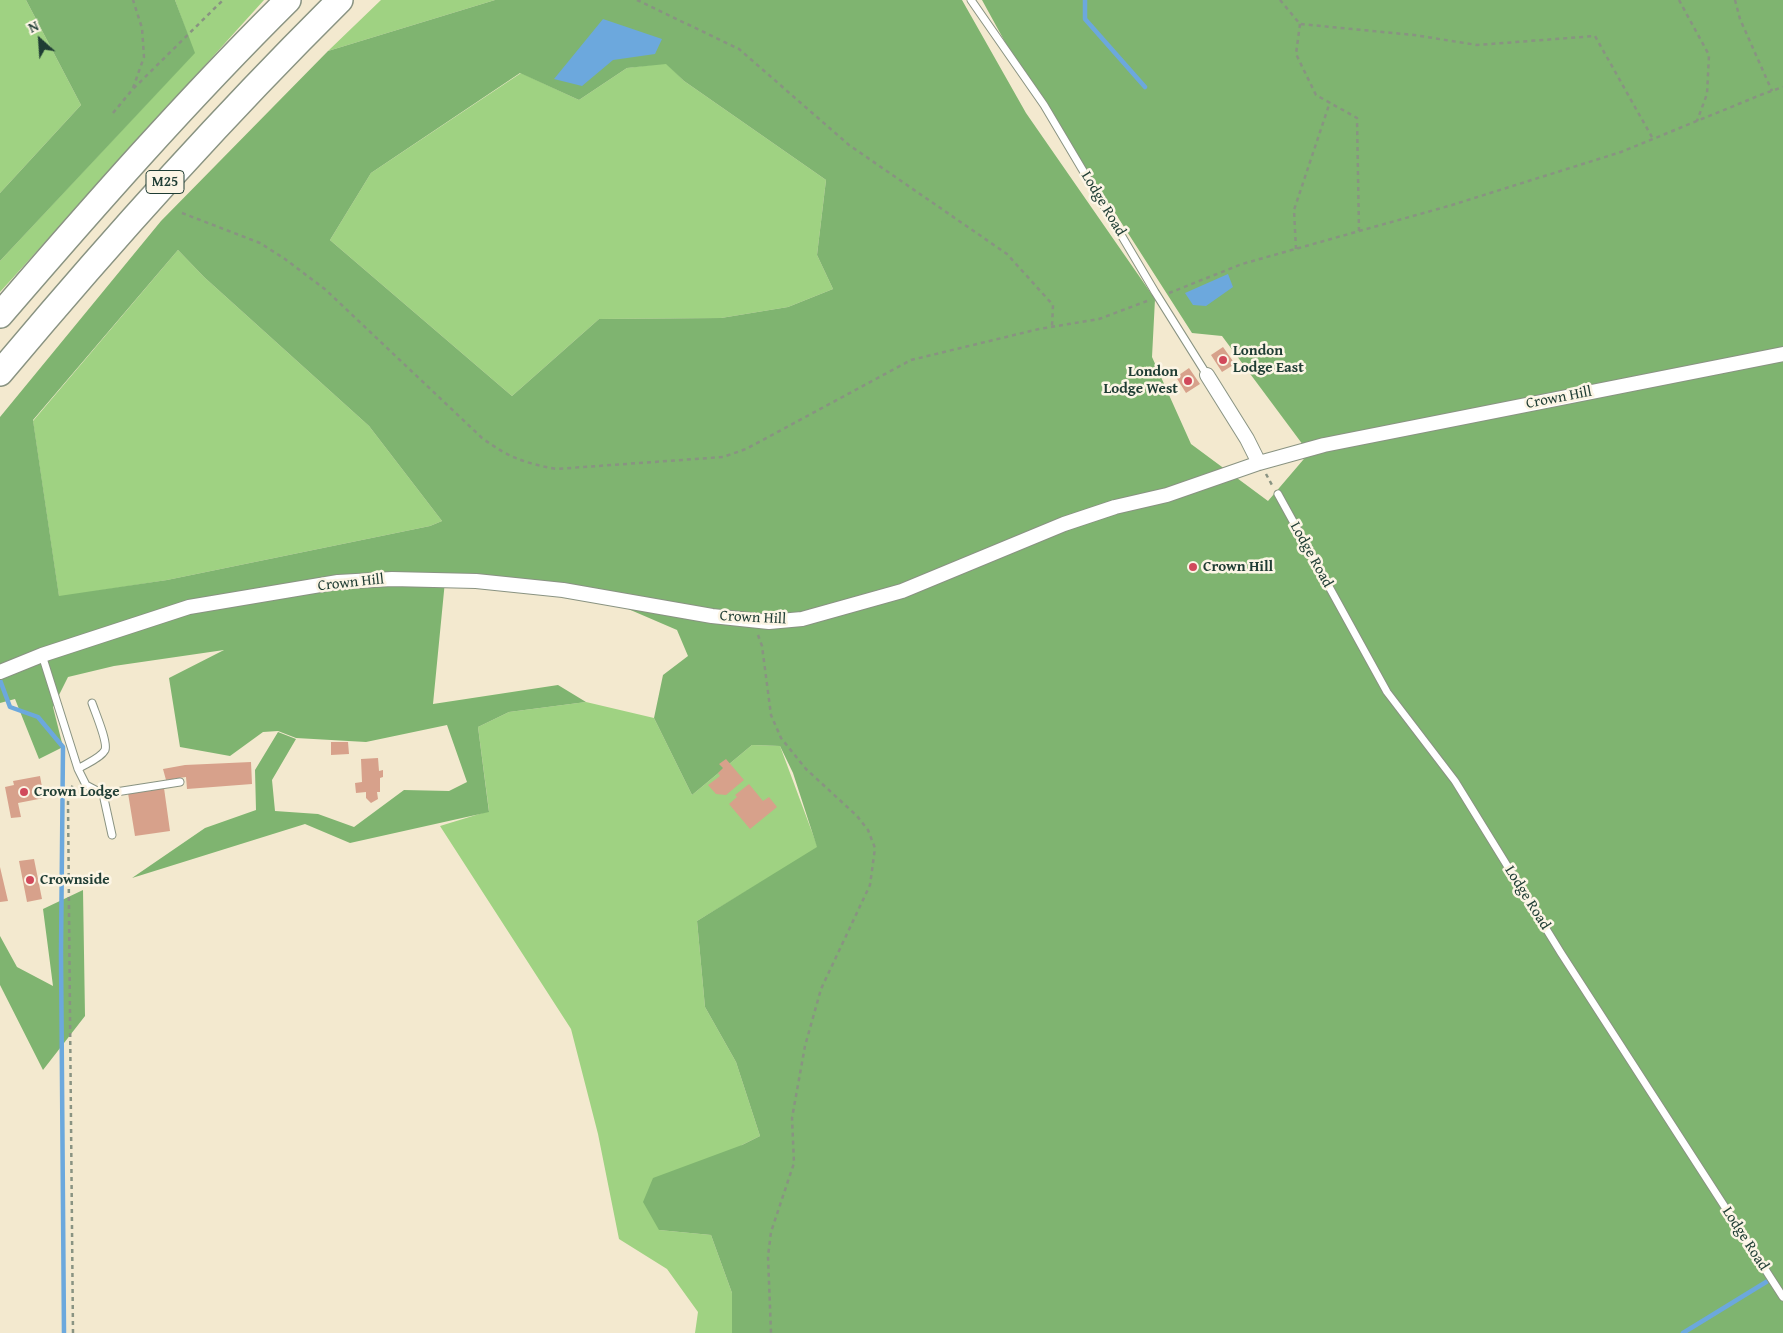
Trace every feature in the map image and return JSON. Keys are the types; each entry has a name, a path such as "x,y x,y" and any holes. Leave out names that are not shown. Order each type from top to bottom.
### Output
{"highway":[{"name":"M25","path":"0,315 132,164 211,78 288,0"},
{"name":"M25","path":"0,374 108,247 200,145 281,58 340,0"}],"street":[{"name":"Crown Hill","path":"0,672 42,655 190,607 338,582 392,579 476,582 563,590 712,616 769,622 802,619 902,591 1064,524 1115,506 1167,495 1259,462 1324,445 1783,354"},
{"name":"Lodge Road","path":"1207,375 1259,462"}],"lane":[{"name":"Lodge Road","path":"971,0 1044,105 1207,375"},
{"name":"Lodge Road","path":"1278,494 1387,692 1455,781 1561,954 1783,1297"},
{"path":"42,655 78,769 86,786 104,794 180,782"},
{"path":"78,769 100,756 104,751 105,744 92,703"},
{"path":"104,794 112,835"}],"path":[{"path":"132,90 144,57 142,28 133,0"},
{"path":"113,113 132,90 223,0"},
{"path":"637,0 739,49 849,145 1007,254 1053,305 1052,326"},
{"path":"1280,0 1300,24 1414,35 1477,45 1595,36 1653,139"},
{"path":"1678,0 1709,55 1707,94 1697,121"},
{"path":"1735,0 1740,19 1772,91"},
{"path":"1300,24 1296,54 1316,95 1357,118 1359,231"},
{"path":"182,213 260,243 285,259 326,290 482,438 500,451 529,464 556,469 723,457 746,449 911,360 1052,326 1099,319 1242,264 1452,205 1621,152 1783,87"},
{"path":"1296,249 1294,210 1330,102"},
{"path":"1259,462 1278,494"},
{"path":"752,620 762,646 772,715 781,738 806,769 857,816 868,830 875,848 870,885 821,989 805,1046 792,1118 794,1163 771,1232 768,1256 770,1333"},
{"path":"73,1333 68,802 78,769"}],"green space":[{"path":"0,0 26,0 81,105 0,193"},
{"path":"26,0 175,0 195,53 0,261 0,193 81,105"},
{"path":"175,0 264,0 0,292 0,261 194,53"},
{"path":"381,0 495,0 328,51"},
{"path":"495,0 962,0 1026,113 1155,299 1152,357 1191,444 1268,501 1309,453 1222,336 1192,333 1101,191 1039,104 982,0 1783,0 1783,1333 732,1333 732,1293 711,1235 659,1230 643,1202 653,1178 742,1145 760,1136 736,1062 705,1007 697,921 817,847 793,773 780,746 752,745 692,795 654,718 663,675 688,656 677,630 598,596 445,581 433,704 558,685 586,702 509,712 478,727 489,812 350,843 305,824 132,878 205,828 256,810 255,770 278,732 296,739 272,780 275,811 318,814 354,827 404,790 449,791 467,782 447,725 366,742 296,738 278,731 263,732 230,756 180,747 169,678 224,650 114,666 68,677 53,707 63,747 39,759 15,699 0,703 0,417 161,221 328,51","holes":["666,64 684,81 826,180 817,255 833,289 788,307 721,318 599,319 512,396 330,240 371,173 520,73 579,100 627,68","178,250 204,277 369,426 442,521 430,526 167,580 59,596 33,420"]},
{"path":"666,63 684,81 826,180 817,255 833,289 788,307 721,318 599,319 512,396 330,240 371,173 521,73 579,100 627,68"},
{"path":"178,250 204,277 369,426 442,521 430,526 167,580 59,597 33,421"},
{"path":"586,702 654,718 692,795 752,745 780,746 818,848 697,921 705,1007 736,1062 760,1136 742,1145 659,1230 711,1235 732,1293 732,1333 695,1333 698,1312 667,1269 619,1239 598,1134 571,1029 440,826 489,811 478,727 509,712"},
{"path":"83,890 85,1016 43,1070 0,985 0,936 17,967 53,986 43,909"}],"water":[{"path":"603,19 662,39 655,54 613,60 582,86 554,79"},
{"path":"1228,274 1233,287 1206,306 1193,305 1185,293"}],"building":[{"name":"London Lodge East","path":"1223,347 1235,364 1222,372 1211,355"},
{"name":"London Lodge West","path":"1189,368 1200,384 1186,393 1176,377"},
{"path":"331,742 348,742 349,754 331,755"},
{"path":"378,758 379,771 383,770 383,777 380,778 380,792 377,792 378,799 371,803 366,798 366,792 356,793 355,783 362,782 361,759"},
{"path":"726,759 744,780 726,795 716,794 708,785 720,776 718,773 723,768 719,764"},
{"path":"251,762 252,784 187,789 186,777 166,780 163,769 185,765"},
{"name":"Crown Lodge","path":"40,776 44,798 18,803 21,817 11,818 5,787 14,785 13,781"},
{"path":"749,784 763,801 769,797 777,807 750,829 729,804 737,797 735,795"},
{"path":"164,788 170,831 135,836 128,793"},
{"name":"Crownside","path":"34,859 42,899 27,902 19,861"},
{"path":"0,867 8,901 0,902"}],"waterway":[{"path":"1085,0 1085,19 1145,87"},
{"path":"0,680 10,707 38,717 63,747 61,952 64,1333"},
{"path":"1683,1333 1771,1279"}],"place":[{"name":"London Lodge East","path":"1223,360"},
{"name":"London Lodge West","path":"1188,381"},
{"name":"Crown Hill","path":"1193,567"},
{"name":"Crown Lodge","path":"24,792"},
{"name":"Crownside","path":"30,880"}]}
